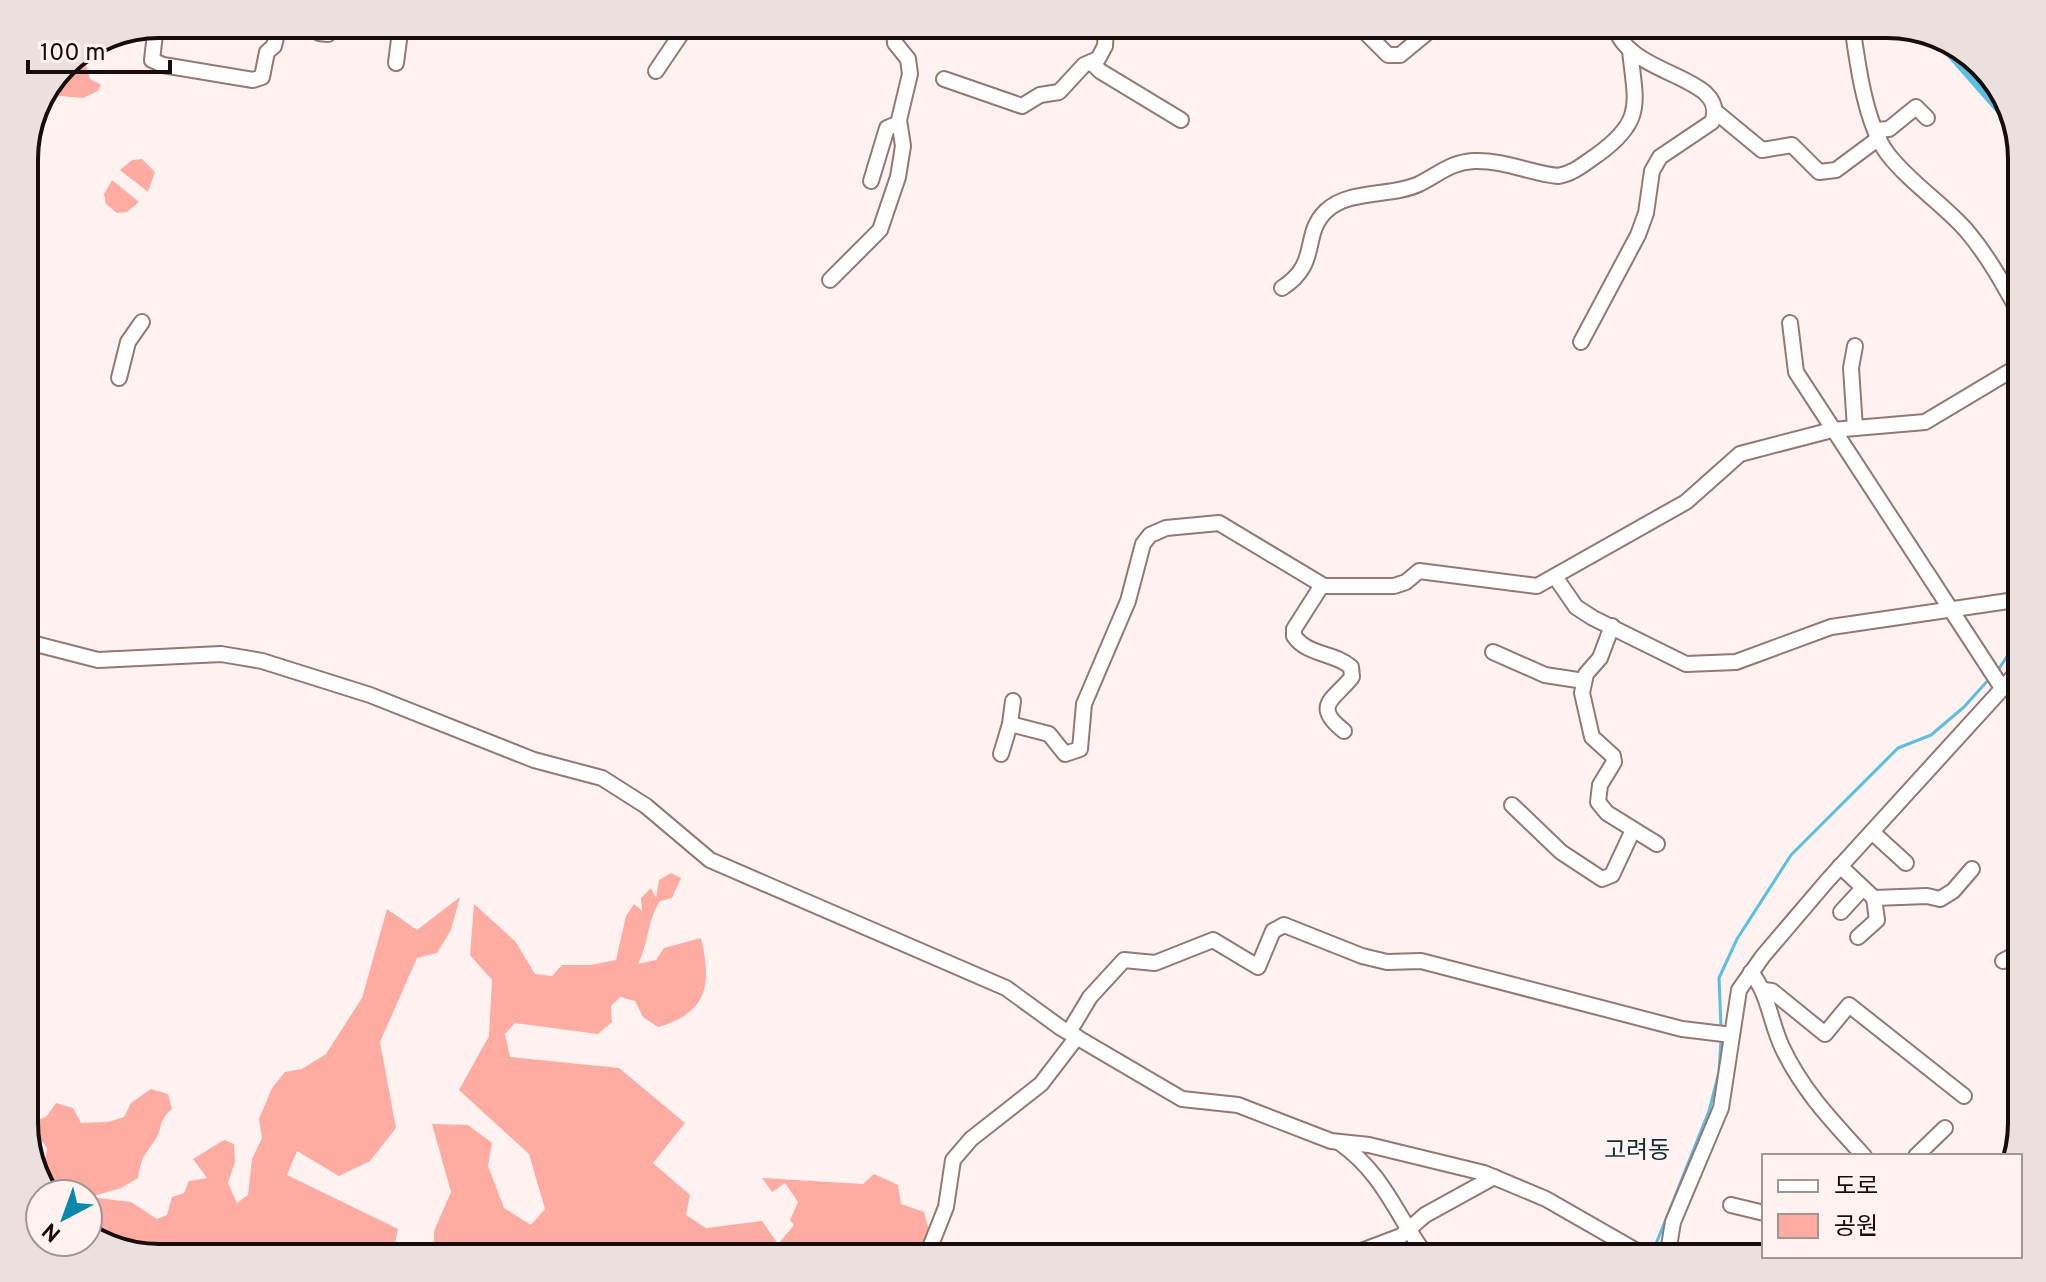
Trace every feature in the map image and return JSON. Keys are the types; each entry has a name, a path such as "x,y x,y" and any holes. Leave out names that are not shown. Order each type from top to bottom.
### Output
{"street":[{"path":"155,38 152,60 163,65 253,80 262,77 267,52 274,46 276,38"},
{"path":"396,63 399,38"},
{"path":"656,71 678,38"},
{"path":"830,280 880,230 898,177 903,146 899,123 910,74 908,59 895,38"},
{"path":"944,79 1022,106 1040,95 1059,92 1102,55 1105,38"},
{"path":"1370,38 1388,55 1400,55 1421,38"},
{"path":"1618,38 1646,63 1701,88 1713,101 1716,112 1762,150 1792,145 1819,172 1836,170 1877,134 1889,129 1916,107 1927,118"},
{"path":"1854,38 1857,64 1877,134 1895,161 1972,238 2008,296"},
{"path":"1282,288 1303,271 1321,217 1328,209 1354,198 1418,184 1458,163 1502,163 1558,176 1586,163 1617,141 1629,127 1637,107 1630,50"},
{"path":"1091,62 1100,71 1181,120"},
{"path":"1581,342 1638,235 1646,213 1652,171 1660,157 1712,122 1716,112"},
{"path":"871,181 887,128 899,123"},
{"path":"119,378 128,342 142,322"},
{"path":"1669,1244 1673,1222 1721,1108 1725,1035 1739,990 1840,866 2008,679 1949,608 1796,372 1790,323"},
{"path":"1855,346 1851,368 1855,428"},
{"path":"1010,724 1049,734 1065,754 1074,754 1080,749 1084,704 1124,610 1143,544 1150,535 1166,528 1219,523 1322,585 1394,586 1406,582 1419,571 1537,586 1686,502 1740,454 1832,430 1925,422 2008,372"},
{"path":"1556,578 1576,607 1672,660 1709,665 1736,662 1831,627 2008,601"},
{"path":"1322,585 1294,629 1294,636 1310,651 1333,657 1351,667 1352,677 1331,696 1328,711 1331,720 1344,731"},
{"path":"1612,626 1600,658 1584,681 1582,693 1592,737 1613,756 1614,762 1600,785 1598,802 1607,813 1657,844"},
{"path":"38,645 98,660 221,654 262,661 370,695 534,760 602,778 646,806 710,860 962,966 1006,988 1073,1035 1182,1099 1238,1105 1338,1142 1369,1145 1494,1177 1546,1199 1624,1244"},
{"path":"1493,652 1545,675 1584,681"},
{"path":"1001,754 1013,701"},
{"path":"1512,805 1561,852 1602,879 1612,875 1633,830"},
{"path":"1872,832 1906,863"},
{"path":"1840,866 1868,893 1877,920 1858,937"},
{"path":"1841,912 1868,893 1940,899 1953,891 1972,869"},
{"path":"931,1244 946,1207 953,1160 971,1139 1041,1084 1073,1035 1090,997 1124,960 1155,963 1213,940 1258,967 1273,931 1284,925 1362,956 1387,962 1421,961 1561,1000 1725,1035"},
{"path":"2003,961 2008,958"},
{"path":"1751,972 1764,990 1780,1045 1810,1099 1862,1154"},
{"path":"1764,990 1772,991 1825,1034 1849,1005 1964,1096"},
{"path":"1918,1154 1945,1128"},
{"path":"1338,1142 1370,1167 1386,1188 1407,1231 1417,1244"},
{"path":"1376,1244 1407,1231 1425,1215 1494,1177"},
{"path":"1731,1205 1762,1213"}],"green space":[{"path":"85,63 90,79 101,85 98,91 83,98 56,96"},
{"path":"142,159 155,172 148,192 120,170 132,160"},
{"path":"112,180 139,202 127,212 117,213 106,204 104,194"},
{"path":"671,873 681,878 672,898 660,901 656,909 638,964 656,960 664,948 701,938 705,983 696,1005 675,1021 658,1027 643,1017 635,1001 620,997 611,1006 612,1022 598,1034 515,1023 505,1034 510,1057 619,1068 685,1123 653,1163 690,1195 686,1215 706,1228 762,1221 778,1244 434,1244 434,1231 451,1192 432,1124 468,1125 492,1143 488,1166 504,1208 531,1225 545,1209 529,1154 459,1090 489,1036 492,980 470,955 474,904 515,941 535,974 552,976 562,965 591,965 616,960 626,916 634,904 642,911 641,898 651,888 656,898 659,880"},
{"path":"460,897 451,930 437,953 417,958 380,1042 396,1128 370,1161 339,1176 297,1151 287,1175 398,1229 395,1244 159,1244 127,1240 104,1231 104,1199 131,1202 157,1219 167,1215 172,1197 184,1193 189,1181 207,1178 193,1159 224,1140 234,1144 235,1162 228,1183 237,1203 248,1195 252,1159 262,1138 259,1119 272,1088 285,1072 302,1069 326,1054 362,998 387,909 417,930"},
{"path":"151,1089 168,1094 172,1109 143,1158 138,1178 104,1193 104,1178 51,1178 43,1157 46,1157 47,1148 39,1136 38,1120 46,1117 56,1103 73,1108 81,1123 108,1122 124,1117 131,1103"},
{"path":"874,1174 898,1185 901,1204 924,1212 931,1238 929,1244 778,1244 794,1225 790,1220 798,1202 785,1183 772,1192 762,1178 863,1184"}],"water":[{"path":"1942,50 1978,79 2000,117"}],"waterway":[{"path":"1998,670 2008,655"},
{"path":"1721,1027 1719,978 1737,939 1791,855 1898,748 1931,735 1964,707 1990,678"},
{"path":"1656,1244 1709,1111 1719,1072 1721,1039"}],"district":[{"name":"고려동","path":"1637,1150"}]}
